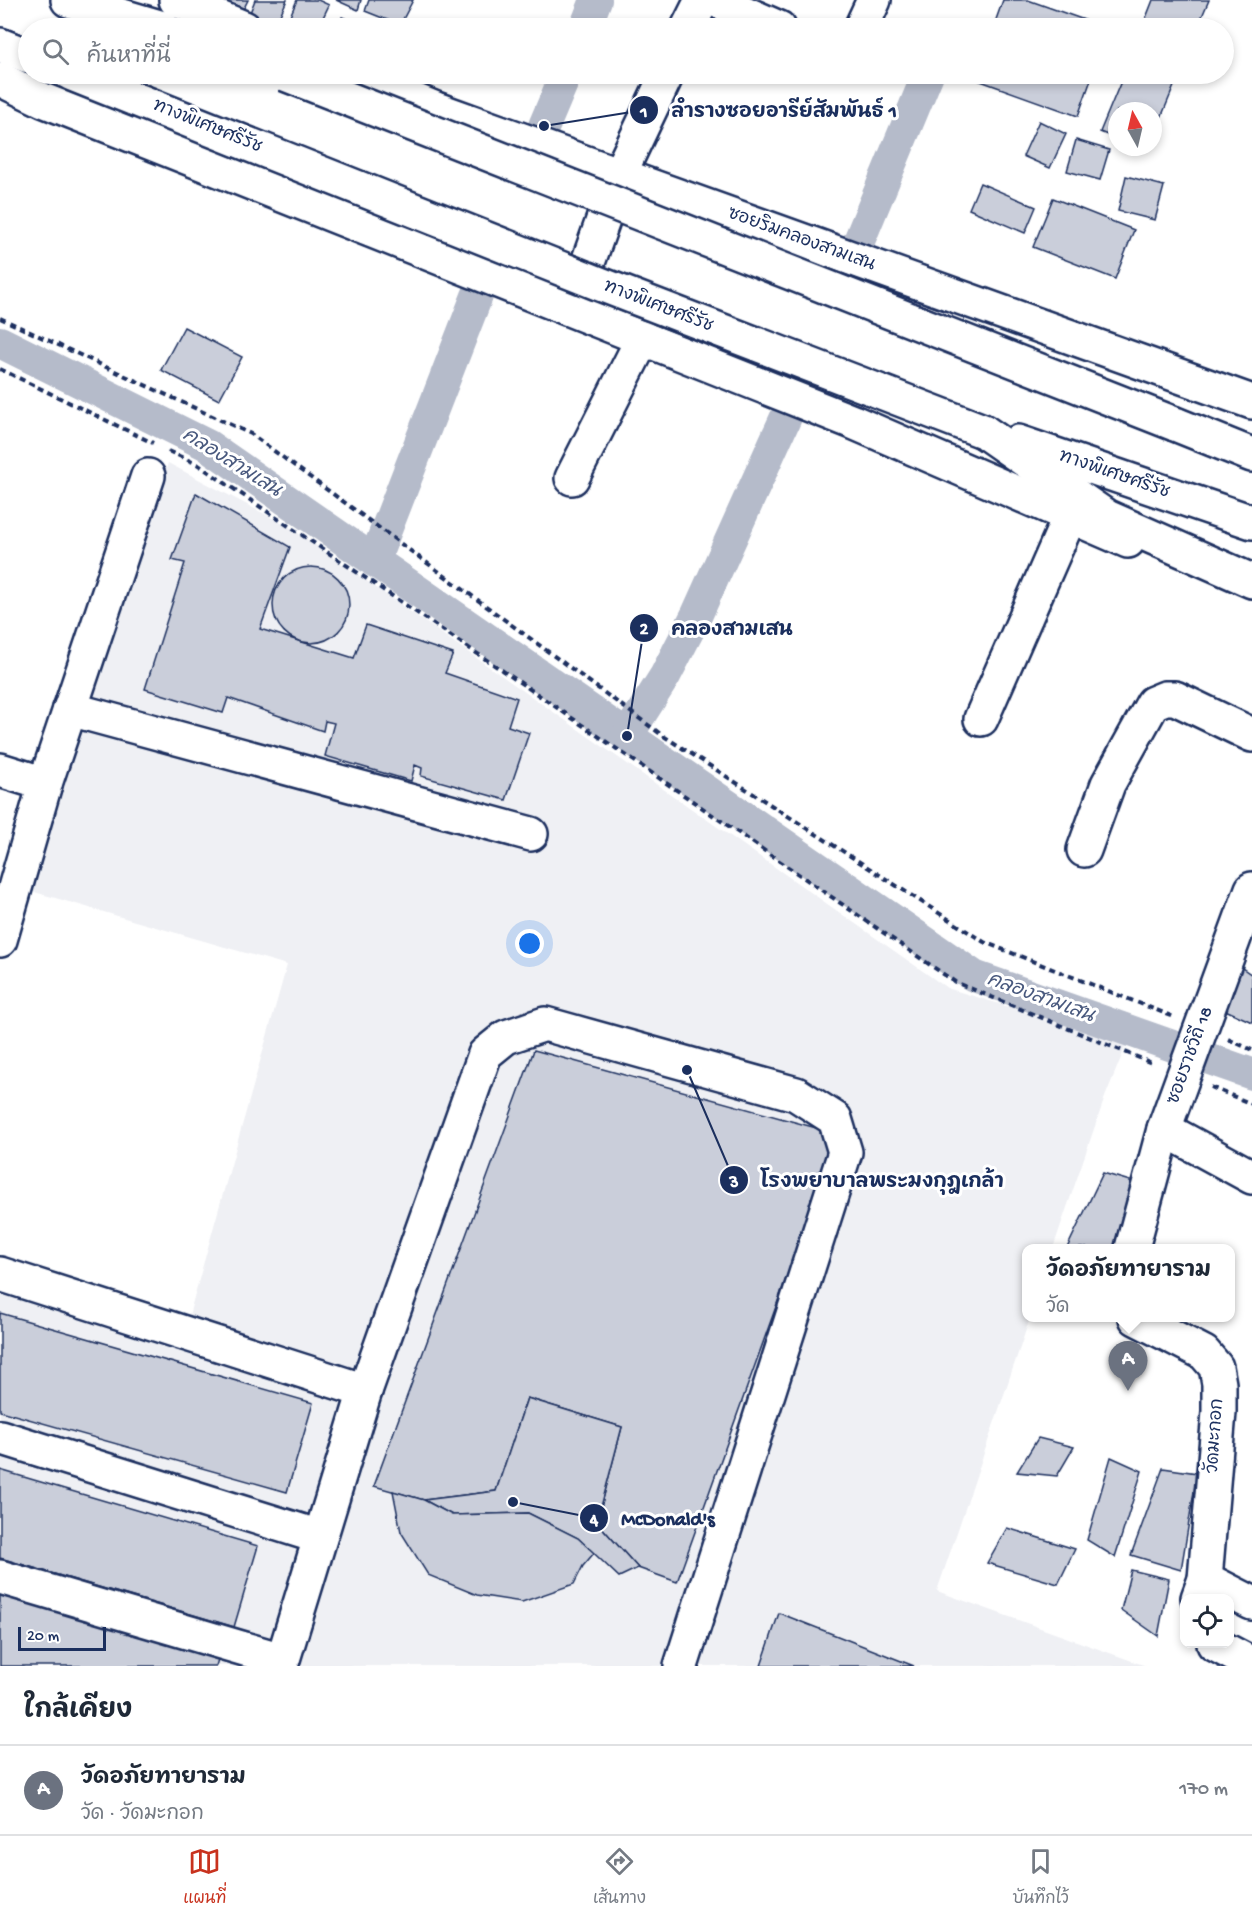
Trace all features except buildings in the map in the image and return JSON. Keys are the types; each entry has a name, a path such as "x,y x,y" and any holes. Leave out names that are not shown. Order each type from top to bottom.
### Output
{"main road":[{"path":"68,0 128,18"},
{"path":"117,0 154,18"},
{"path":"176,0 220,18"},
{"path":"693,18 702,0"},
{"path":"715,0 756,18"},
{"path":"866,18 874,0"},
{"path":"0,45 18,52"},
{"path":"0,79 43,100 853,422 1252,594"},
{"name":"ทางพิเศษศรีรัช","path":"97,84 588,280 983,431 1252,522"},
{"path":"310,84 1252,455"},
{"name":"ซอยริมคลองสามเสน","path":"375,84 436,109 1252,402"},
{"path":"571,310 619,175 662,84"},
{"path":"572,478 643,338"},
{"path":"1175,424 1252,440"},
{"path":"983,431 1107,517 1252,580"},
{"path":"0,940 45,784 148,476"},
{"path":"981,719 1070,516"},
{"path":"1084,850 1108,784 1153,703 1165,698 1175,698 1252,735"},
{"path":"70,709 531,834"},
{"path":"0,770 45,784"},
{"name":"ซอยราชวิถี 18","path":"1252,889 1212,1032 1192,1080 1164,1129 1252,1177"},
{"path":"0,1577 282,1663 365,1391 485,1054 506,1037 546,1024 795,1094 836,1119 846,1152 681,1666"},
{"path":"1133,1244 1164,1129"},
{"path":"0,1274 365,1391"},
{"name":"วัดมะกอก","path":"1145,1322 1204,1353 1215,1367 1219,1384 1219,1412 1202,1589"},
{"path":"0,1437 320,1537"},
{"path":"1202,1589 1252,1603"},
{"path":"1222,1648 1252,1664"}],"path":[{"path":"0,318 251,434 662,735 984,942 1162,1011"},
{"path":"0,369 155,444"},
{"path":"165,449 196,464 373,583 955,982 1147,1061"},
{"path":"1212,1032 1252,1050"},
{"path":"1192,1080 1252,1104"}],"shaded area":[{"path":"168,463 291,528 947,988 1127,1043 1105,1097 1054,1244 1022,1244 1022,1322 1029,1322 937,1591 1146,1666 0,1666 0,1266 186,1326 287,965 31,891"}],"waterway":[{"path":"589,18 596,0"},
{"path":"544,126 562,84"},
{"path":"859,241 924,84"},
{"path":"374,561 477,296"},
{"name":"คลองสามเสน","path":"0,342 207,445 974,976 1252,1074"},
{"path":"627,736 665,676 697,614 786,417"}],"place":[{"name":"ลำรางซอยอารีย์สัมพันธ์ 1","path":"544,126"},
{"name":"คลองสามเสน","path":"627,736"},
{"name":"โรงพยาบาลพระมงกุฎเกล้า","path":"687,1070"},
{"name":"วัดอภัยทายาราม","path":"1128,1391"},
{"name":"McDonald's","path":"513,1502"}]}
